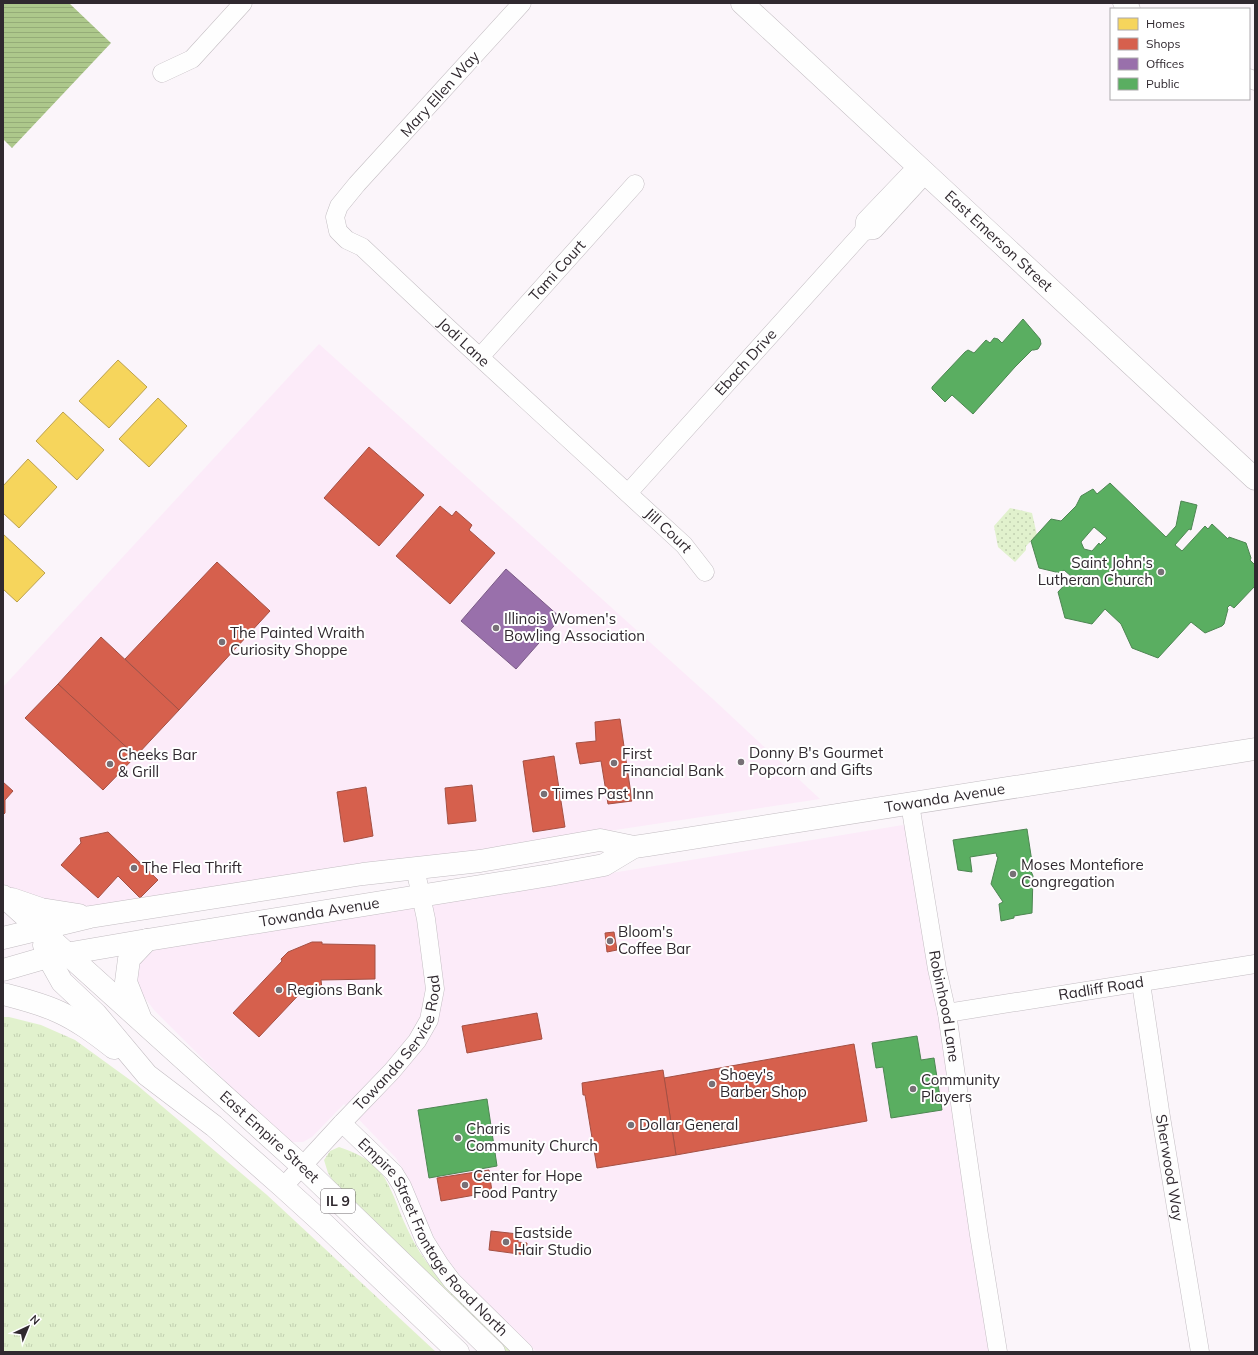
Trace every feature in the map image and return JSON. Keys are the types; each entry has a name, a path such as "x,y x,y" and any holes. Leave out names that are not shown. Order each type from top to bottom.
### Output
{"main road":[{"name":"East Emerson Street","path":"742,3 920,171 1255,479"},
{"name":"Towanda Avenue","path":"3,938 90,917 356,875 480,861 600,840 634,847 1255,749"},
{"name":"Towanda Avenue","path":"3,970 58,956 147,940 604,865 634,847"},
{"path":"3,896 41,909 90,917"},
{"name":"East Empire Street","path":"3,896 39,929 58,956 142,1022 302,1166 494,1352"},
{"path":"142,1022 126,982 129,959 147,940"},
{"name":"East Empire Street","path":"58,956 62,982 96,1014 147,1075 214,1126 326,1226 458,1352"},
{"name":"IL 9","path":"3,994 26,1000 59,1012 100,1037 147,1075"}],"street":[{"path":"162,73 192,59 243,3"},
{"name":"Mary Ellen Way","path":"357,184 522,3"},
{"name":"Ebach Drive","path":"628,493 864,231 865,221 909,174 920,171"},
{"name":"Jodi Lane","path":"357,184 340,206 336,216 338,231 347,240 362,247 628,493"},
{"name":"Tami Court","path":"480,357 635,184"},
{"name":"Jill Court","path":"628,493 684,545 705,572"},
{"name":"Robinhood Lane","path":"910,804 937,969 947,1013 979,1235 998,1352"},
{"name":"Towanda Service Road","path":"283,1188 392,1071 417,1041 429,1020 435,989 431,949 415,868"},
{"name":"Radliff Road","path":"947,1013 1255,964"},
{"name":"Sherwood Way","path":"1141,983 1200,1352"},
{"name":"Empire Street Frontage Road North","path":"342,1123 394,1173 409,1202 425,1241 452,1281 524,1352"}],"shaded area":[{"path":"3,3 69,3 111,43 12,148 3,139"},
{"path":"319,344 714,700 820,799 81,911 15,893 3,883 3,687"},
{"path":"921,822 1006,1352 537,1352 488,1305 459,1274 441,1251 426,1221 409,1180 396,1158 344,1104 312,1137 303,1142 290,1142 281,1137 154,1010 139,990 134,979 140,959 155,950 178,943 199,941"}],"green space":[{"path":"1010,508 1032,513 1037,535 1026,546 1026,550 1015,562 998,547 994,526"},
{"path":"3,1017 9,1017 41,1025 75,1040 137,1085 267,1195 436,1352 3,1352"},
{"path":"339,1147 360,1156 378,1169 394,1197 410,1235 438,1277 514,1352 506,1352 338,1189 328,1173 324,1160 330,1151"}],"building: Homes":[{"path":"118,360 147,387 109,428 79,401"},
{"path":"158,398 187,426 149,467 119,439"},
{"path":"63,412 104,450 77,480 36,441"},
{"path":"28,459 57,487 19,528 3,513 3,486"},
{"path":"3,534 45,573 17,602 3,589"}],"building: Shops":[{"path":"369,447 424,495 379,546 324,498"},
{"path":"440,506 452,516 456,511 472,525 469,530 495,553 450,604 396,556"},
{"path":"217,562 270,611 179,710 125,659"},
{"path":"101,637 179,710 136,756 58,684"},
{"path":"58,684 136,756 103,790 25,718"},
{"name":"First Financial Bank","path":"620,719 632,801 608,804 601,761 580,764 576,743 596,741 595,722"},
{"name":"Times Past Inn","path":"554,756 565,827 533,832 523,761"},
{"path":"3,782 13,791 5,800 5,813 3,815"},
{"path":"472,785 476,821 448,824 445,788"},
{"path":"366,787 373,836 344,842 337,792"},
{"path":"108,832 158,880 140,898 118,876 98,898 61,865 81,843 80,838"},
{"name":"Bloom's Coffee Bar","path":"614,932 617,950 607,952 605,933"},
{"name":"Regions Bank","path":"312,942 322,942 322,944 375,945 375,979 321,980 322,989 315,991 308,985 259,1037 233,1013 282,961 281,959 288,952"},
{"path":"537,1013 542,1039 467,1053 462,1026"},
{"path":"854,1044 867,1121 676,1155 664,1078"},
{"name":"Dollar General","path":"663,1070 676,1155 597,1168 582,1083"},
{"name":"Center for Hope Food Pantry","path":"489,1170 492,1192 441,1201 437,1178"},
{"name":"Eastside Hair Studio","path":"491,1231 518,1234 518,1242 527,1243 526,1255 489,1250"}],"building: Offices":[{"path":"506,569 561,618 516,669 461,621"}],"building: Public":[{"path":"1023,319 1040,339 1041,344 1038,349 1032,350 1015,367 973,414 952,395 945,402 932,389 932,387 965,352 968,350 974,353 986,340 990,343 994,338 998,339 1002,343"},
{"name":"Saint John's Lutheran Church","path":"1110,483 1166,537 1176,526 1181,501 1197,505 1191,530 1189,529 1175,545 1182,551 1205,526 1208,529 1212,524 1228,539 1229,537 1246,543 1251,558 1250,560 1255,565 1255,586 1234,608 1230,605 1227,608 1224,624 1222,626 1205,633 1191,622 1158,658 1132,648 1121,624 1105,609 1092,624 1065,618 1058,592 1072,577 1064,570 1060,573 1039,568 1031,541 1051,519 1061,521 1076,506 1081,496 1093,489 1097,494","holes":["1094,527 1107,538 1100,545 1099,543 1092,551 1084,549 1081,542"]},
{"name":"Moses Montefiore Congregation","path":"1027,829 1032,862 1028,864 1033,876 1032,913 1014,916 1014,918 1001,921 999,904 1003,902 991,884 998,857 996,853 970,857 972,872 958,870 953,840"},
{"name":"Community Players","path":"917,1036 921,1060 934,1058 942,1110 891,1118 883,1067 876,1068 872,1043"},
{"name":"Charis Community Church","path":"487,1099 497,1166 429,1178 418,1110"}],"place":[{"name":"Saint John's Lutheran Church","path":"1161,572"},
{"name":"Illinois Women's Bowling Association","path":"496,628"},
{"name":"The Painted Wraith Curiosity Shoppe","path":"222,642"},
{"name":"Donny B's Gourmet Popcorn and Gifts","path":"741,762"},
{"name":"First Financial Bank","path":"614,763"},
{"name":"Cheeks Bar & Grill","path":"110,764"},
{"name":"Times Past Inn","path":"544,794"},
{"name":"The Flea Thrift","path":"134,868"},
{"name":"Moses Montefiore Congregation","path":"1013,874"},
{"name":"Bloom's Coffee Bar","path":"610,941"},
{"name":"Regions Bank","path":"279,990"},
{"name":"Shoey's Barber Shop","path":"712,1084"},
{"name":"Community Players","path":"913,1089"},
{"name":"Dollar General","path":"631,1125"},
{"name":"Charis Community Church","path":"458,1138"},
{"name":"Center for Hope Food Pantry","path":"465,1185"},
{"name":"Eastside Hair Studio","path":"506,1242"}]}
